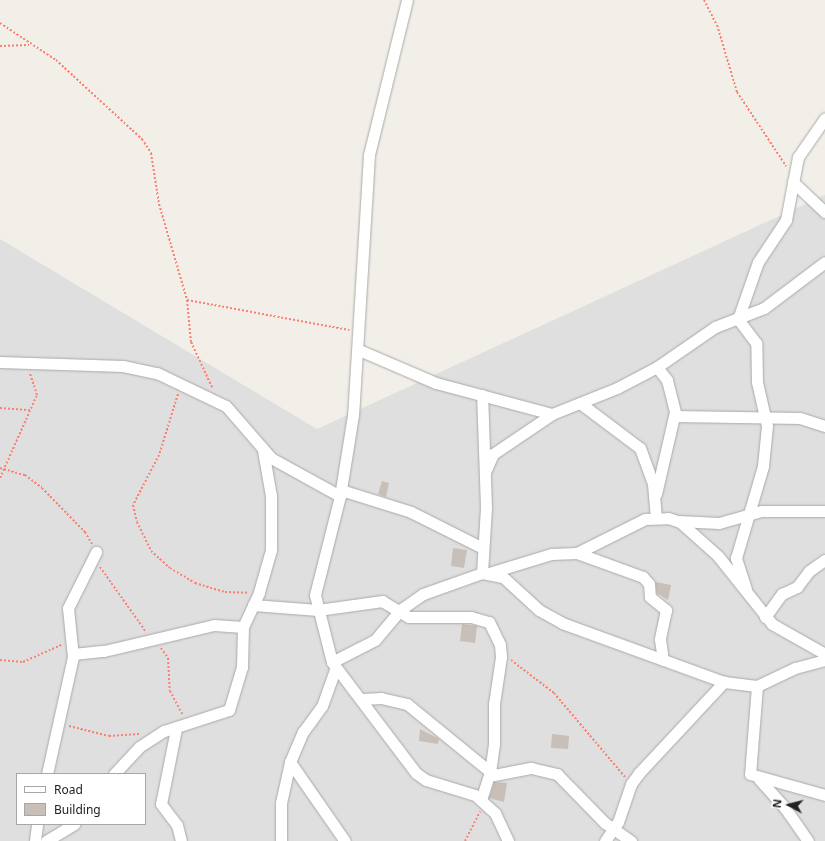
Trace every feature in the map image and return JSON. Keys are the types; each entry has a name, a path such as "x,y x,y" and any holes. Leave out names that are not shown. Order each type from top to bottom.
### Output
{"street":[{"path":"407,0 369,155 359,350 340,493 316,586 318,610 334,664 363,699 418,776 480,799 501,822 508,841"},
{"path":"738,319 758,262 786,220 798,157 825,118"},
{"path":"794,179 825,212"},
{"path":"485,472 493,454 552,414 580,403 657,367 707,331 764,308 825,262"},
{"path":"738,319 756,344 757,382 766,417 764,459 736,561 746,589"},
{"path":"359,350 424,379 552,414"},
{"path":"0,362 123,366 157,373 221,403 263,450 279,465 340,493 411,512 483,548"},
{"path":"655,497 675,416 673,395 657,367"},
{"path":"482,395 485,472 483,548 485,573"},
{"path":"580,403 637,443 646,459 655,497 656,518"},
{"path":"675,416 800,418 825,426"},
{"path":"115,773 139,747 164,731 176,729 187,722 229,710 242,668 243,628 259,592 269,564 272,536 271,496 263,450"},
{"path":"576,553 636,523 656,518 719,523 748,513 794,508 825,511"},
{"path":"674,520 709,546 746,589 765,617 825,654"},
{"path":"47,773 52,761 56,724 73,654 68,608 96,552"},
{"path":"281,841 281,803 290,762 303,732 322,706 334,664 375,640 400,610 423,594 485,573 552,554 576,553 593,556 647,581 650,597 666,610 660,639 663,660"},
{"path":"765,617 782,594 797,587 809,571 825,560"},
{"path":"485,573 503,577 554,618 724,682 757,686 795,668 825,660"},
{"path":"253,605 318,610 377,601 400,610 411,617 485,620 493,627 500,645 490,772 480,799"},
{"path":"73,654 152,639 214,625 243,628"},
{"path":"605,841 614,831 631,784 724,682"},
{"path":"757,686 748,766 750,774 759,779 825,795"},
{"path":"363,699 381,698 407,704 490,772 504,776 531,768 557,774 614,831 631,841"},
{"path":"176,729 161,804 177,825 181,841"},
{"path":"290,762 345,841"},
{"path":"759,779 785,808 808,841"},
{"path":"35,841 37,825"},
{"path":"46,841 72,825"}],"path":[{"path":"704,0 717,25 737,92 794,179"},
{"path":"0,24 30,45 56,60 142,140 151,153 159,204 187,300 191,342 221,403"},
{"path":"0,46 30,45"},
{"path":"187,300 222,309 342,327 360,337"},
{"path":"0,478 6,470 38,390 26,364"},
{"path":"180,384 162,450 133,505 137,522 151,551 195,583 234,593 259,592"},
{"path":"0,408 31,410"},
{"path":"0,468 25,475 42,488 85,532 96,552 101,569 152,639 168,658 170,691 187,722"},
{"path":"0,660 23,662 71,640"},
{"path":"500,645 514,663 554,692 631,784"},
{"path":"56,724 110,736 164,731"},
{"path":"465,841 480,812 480,799"}],"shaded area":[{"path":"825,195 825,841 0,841 0,239 317,429"}],"building":[{"path":"382,481 389,483 386,497 378,494"},
{"path":"453,548 467,550 464,568 451,566"},
{"path":"655,582 671,585 668,600 657,593"},
{"path":"462,624 477,626 475,643 460,641"},
{"path":"420,729 439,739 438,744 419,741"},
{"path":"552,734 569,736 568,749 551,748"},
{"path":"494,782 507,783 504,802 489,798"}]}
